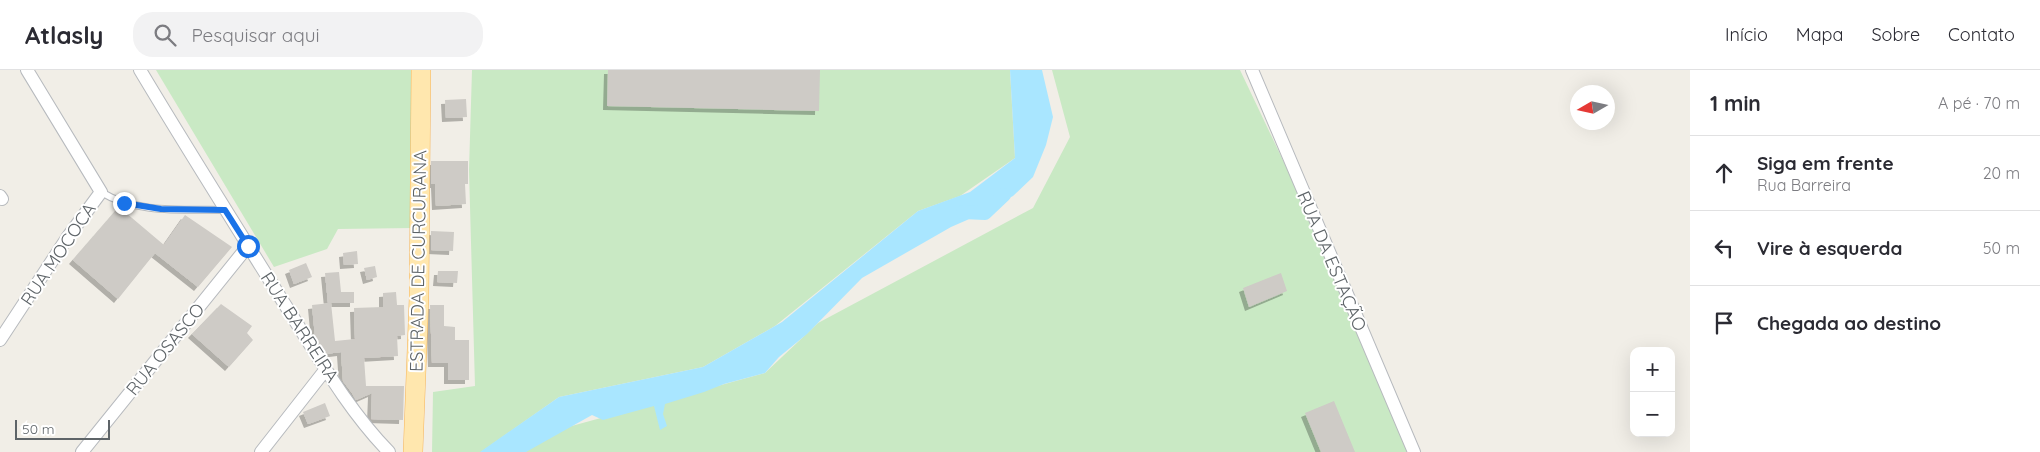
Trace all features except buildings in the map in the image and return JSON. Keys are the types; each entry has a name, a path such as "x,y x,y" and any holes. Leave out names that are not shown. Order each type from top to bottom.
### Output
{"main road":[{"name":"ESTRADA DE CURCURANA","path":"413,452 419,297 421,70"}],"street":[{"path":"27,70 100,192"},
{"name":"RUA BARREIRA","path":"140,70 225,210 326,369 377,440 389,452"},
{"name":"RUA DA ESTAÇÃO","path":"1252,70 1414,452"},
{"name":"RUA MOCOCA","path":"0,340 67,238 100,192"},
{"name":"RUA OSASCO","path":"82,452 248,246"},
{"path":"261,452 326,369"}],"lane":[{"path":"100,192 124,203 161,209 225,210"}],"green space":[{"path":"156,70 411,70 413,228 338,229 327,249 274,267"},
{"path":"472,70 1010,70 1015,158 960,196 918,211 775,326 703,367 559,397 481,452 432,452 433,392 475,386 469,170"},
{"path":"1052,70 1240,70 1340,280 1407,452 523,452 568,427 765,373 818,323 1033,208 1070,137"}],"water":[{"path":"1010,70 1042,70 1053,117 1046,145 1033,177 1013,196 951,227 862,278 807,334 779,357 765,373 724,384 665,404 663,414 667,426 660,430 654,406 603,420 592,415 526,452 480,452 559,397 703,367 782,322 918,211 970,192 1015,158"}],"waterway":[{"path":"963,212 985,213 1004,195"}],"route":[{"path":"124,203 161,209 225,210 248,246"}]}
